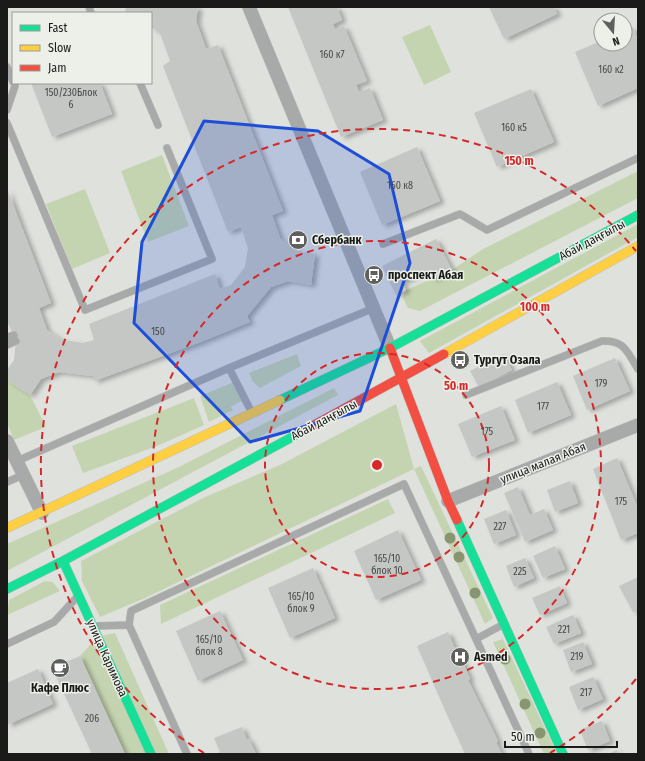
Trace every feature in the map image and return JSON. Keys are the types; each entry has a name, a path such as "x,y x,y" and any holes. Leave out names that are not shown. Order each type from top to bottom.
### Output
{"main road":[{"name":"Абай даңғылы","path":"7,528 42,513 390,348 638,215"},
{"name":"Абай даңғылы","path":"7,589 63,561 402,378 638,246"},
{"path":"390,348 448,502 563,754"},
{"name":"улица Каримова","path":"63,561 151,754"}],"street":[{"path":"249,7 390,348"},
{"name":"улица малая Абая","path":"448,502 638,425"},
{"path":"7,441 42,513"}],"lane":[{"path":"7,67 12,80"},
{"path":"7,110 15,86 14,84"},
{"path":"140,84 158,126"},
{"path":"7,124 85,310 212,259 167,148"},
{"path":"383,244 460,214 486,230 638,158"},
{"path":"17,461 229,368 374,308"},
{"path":"7,344 12,338"},
{"path":"466,396 602,341 613,340 624,348 638,370"},
{"path":"229,368 252,413"},
{"path":"7,482 23,475"},
{"path":"187,754 129,624 132,611 404,484 529,754"},
{"path":"7,644 54,622 79,596"},
{"path":"93,626 129,624"},
{"path":"476,639 504,624"}],"highlighted area":[{"path":"204,121 318,131 389,174 410,263 360,411 250,442 134,323 142,242"}],"green space":[{"path":"430,25 451,72 424,85 402,37"},
{"path":"162,155 189,226 148,242 121,171"},
{"path":"638,171 638,198 420,311 408,308 403,298 406,290 452,270 483,249"},
{"path":"85,189 110,253 72,269 46,204"},
{"path":"638,224 638,237 429,353 420,341"},
{"path":"297,354 301,366 260,388 253,382 249,373"},
{"path":"7,380 30,395 46,427 14,440 7,423"},
{"path":"234,382 243,400 231,407 233,410 209,422 200,396"},
{"path":"334,388 338,395 7,571 7,544 179,467"},
{"path":"194,398 204,425 157,446 83,473 72,446"},
{"path":"396,404 414,469 143,599 100,617 82,581 81,561 205,497 282,464"},
{"path":"421,466 493,618 485,624 414,469"},
{"path":"388,499 395,513 161,624 160,605"},
{"path":"45,581 53,582 60,591 7,615 9,600"},
{"path":"115,633 169,754 125,754 80,656 97,637"},
{"path":"503,639 557,754 544,754 493,642"}],"building":[{"path":"126,7 198,7 196,21 206,49 218,45 283,211 272,215 280,238 294,250 315,254 311,285 289,281 271,287 247,316 250,322 198,343 94,381 93,376 59,372 41,379 30,395 7,380 7,370 14,360 16,341 7,321 7,189 51,303 39,308 47,330 62,340 83,343 94,340 89,324 215,274 220,289 231,285 245,267 248,248 241,227 228,232 163,66 170,61 160,33 152,28 152,12 125,12"},
{"path":"288,7 337,7 342,20 333,24 335,29 344,26 367,81 356,85 359,92 370,88 383,120 341,137"},
{"path":"489,7 554,7 557,14 504,39"},
{"path":"633,27 638,40 638,88 598,106 575,52 593,44 593,52 633,52"},
{"path":"31,84 100,84 112,114 52,137"},
{"path":"531,89 554,142 497,167 474,113"},
{"path":"417,147 440,201 382,225 360,172"},
{"path":"436,239 452,270 433,279 428,269 402,282 406,290 396,295 382,266"},
{"path":"503,354 512,370 479,387 470,371"},
{"path":"615,358 630,391 587,410 573,376"},
{"path":"557,382 571,415 528,433 515,400"},
{"path":"501,406 515,440 472,457 458,424"},
{"path":"617,458 638,508 638,533 621,540 593,469"},
{"path":"570,481 578,503 555,512 547,490"},
{"path":"518,487 530,515 544,509 553,530 525,542 504,493"},
{"path":"506,510 516,535 494,544 484,519"},
{"path":"398,530 421,580 376,600 354,551"},
{"path":"555,546 565,569 543,578 533,556"},
{"path":"525,558 534,578 514,587 506,566"},
{"path":"313,568 335,618 290,638 268,588"},
{"path":"638,577 638,610 633,612 619,586"},
{"path":"560,586 567,603 540,615 532,598"},
{"path":"220,611 243,660 198,681 176,631"},
{"path":"573,615 581,633 554,644 546,627"},
{"path":"448,632 470,679 468,680 498,741 496,742 502,754 465,754 444,708 417,646"},
{"path":"583,642 592,664 571,672 563,650"},
{"path":"80,656 125,754 92,754 52,668"},
{"path":"38,669 53,704 7,725 7,683"},
{"path":"593,677 603,699 578,710 569,687"},
{"path":"602,721 610,741 588,750 580,730"},
{"path":"242,727 247,740 249,739 256,754 216,754 220,752 214,738"},
{"path":"617,750 618,754 608,754"}],"traffic: fast":[{"path":"280,400 390,348 638,215"},
{"path":"7,589 63,561 307,429"},
{"path":"457,520 563,754"},
{"path":"63,561 151,754"}],"traffic: slow":[{"path":"444,354 638,246"},
{"path":"7,528 280,400"}],"traffic: jam":[{"path":"390,348 448,501 457,520"},
{"path":"307,429 444,354"}],"place":[{"name":"Сбербанк","path":"298,240"},
{"name":"проспект Абая","path":"374,275"},
{"name":"Тургут Озала","path":"460,360"},
{"name":"Asmed","path":"460,657"},
{"name":"Кафе Плюс","path":"60,668"}]}
